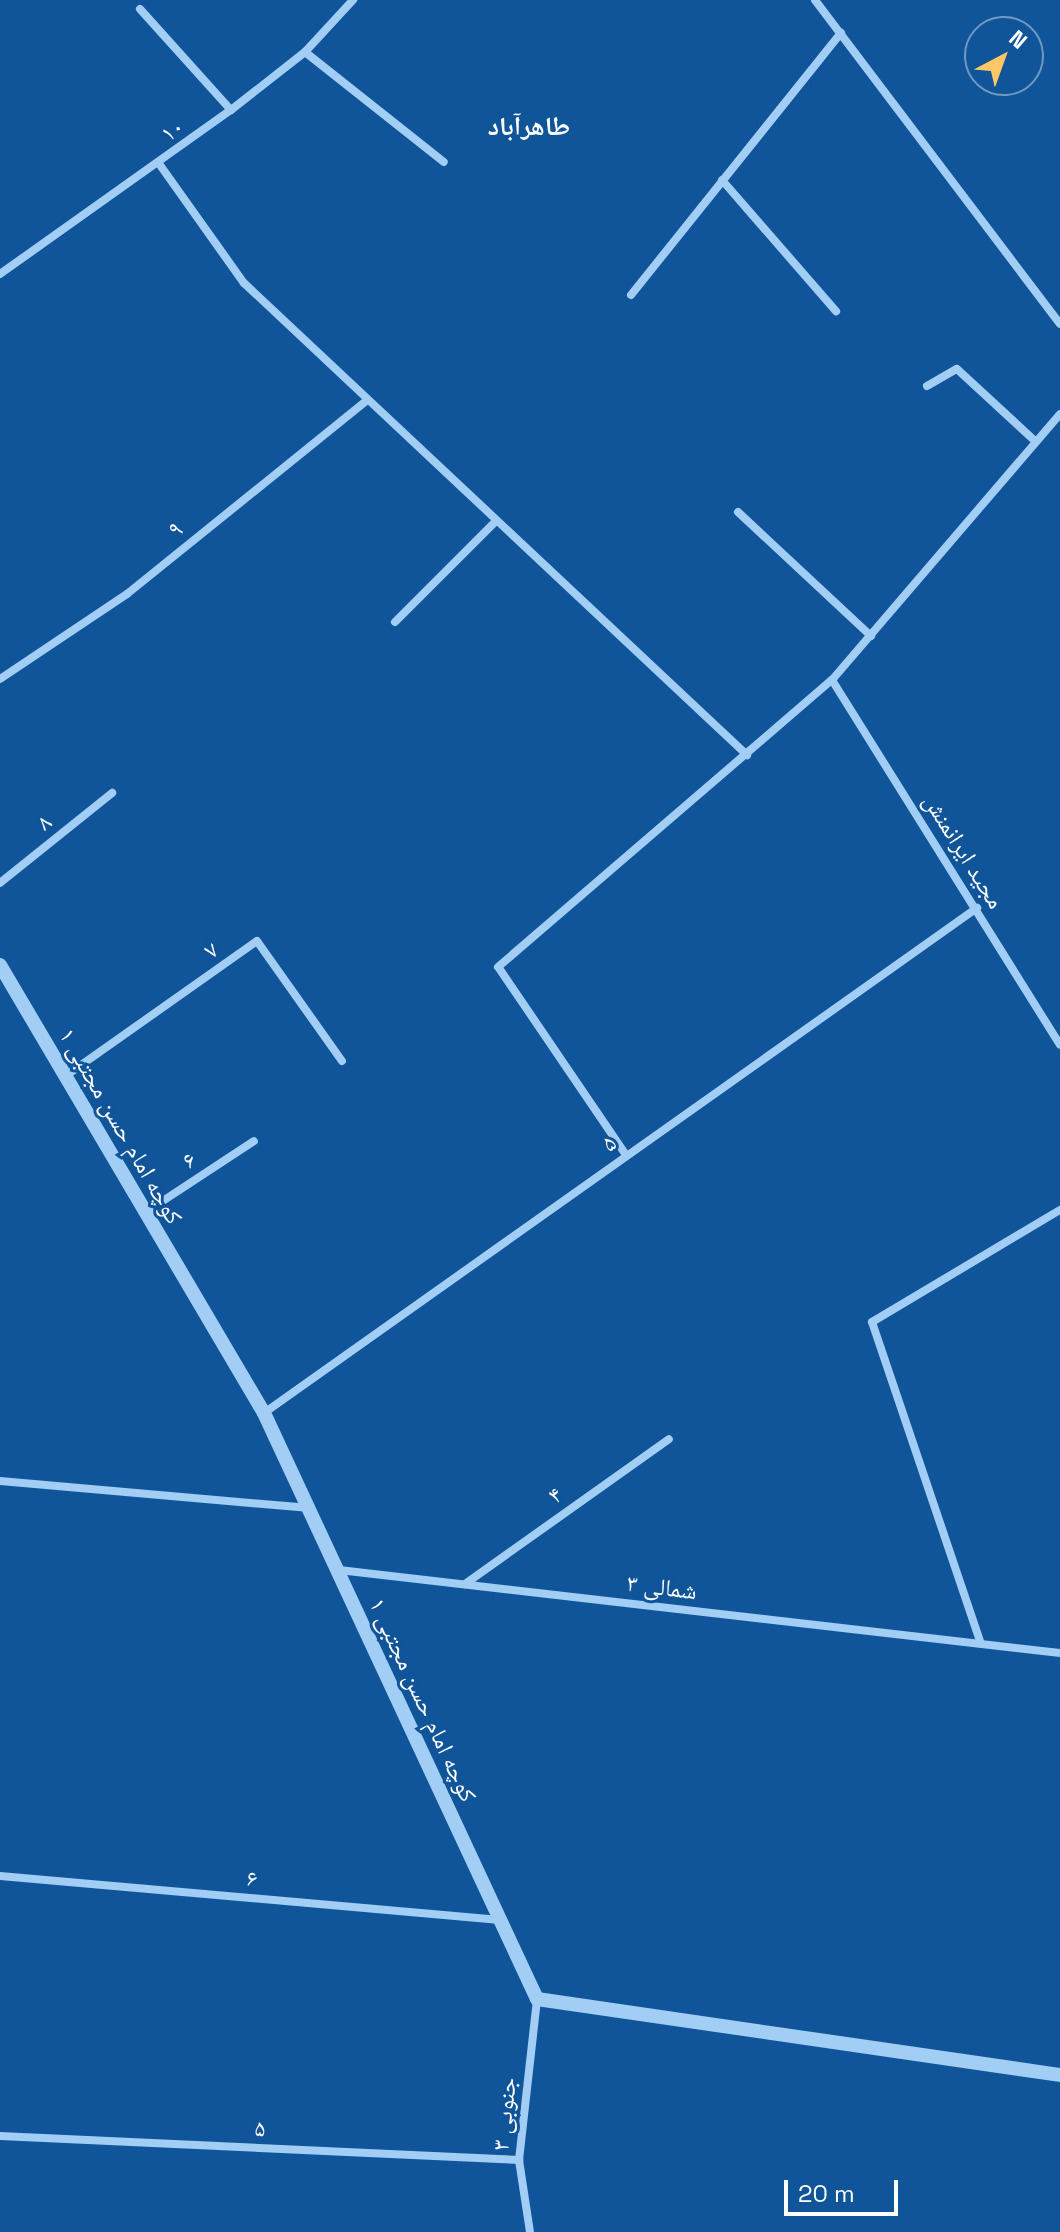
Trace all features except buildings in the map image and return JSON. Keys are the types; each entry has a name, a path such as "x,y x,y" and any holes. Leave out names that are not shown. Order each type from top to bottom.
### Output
{"street":[{"name":"۱۰","path":"0,274 160,165 231,110 305,52 353,0"},
{"path":"815,0 1060,324"},
{"path":"140,9 231,110"},
{"path":"631,295 841,33"},
{"path":"305,52 444,162"},
{"path":"160,165 244,283 747,755"},
{"path":"722,180 836,311"},
{"path":"927,386 957,369 1035,441"},
{"name":"۹","path":"0,679 127,594 367,400"},
{"path":"626,1155 498,967 832,680 1060,414"},
{"path":"738,512 871,636"},
{"path":"395,622 496,521"},
{"name":"مجید ایرانمنش","path":"832,680 1060,1045"},
{"name":"۸","path":"0,883 112,793"},
{"name":"۵","path":"264,1413 977,908"},
{"name":"۷","path":"67,1075 257,941 342,1061"},
{"name":"کوچه امام حسن مجتبی ۱","path":"0,965 264,1413 311,1508 537,1999"},
{"name":"۶","path":"146,1212 254,1141"},
{"path":"981,1644 872,1322 1060,1210"},
{"name":"۴","path":"464,1584 669,1439"},
{"path":"0,1481 311,1508"},
{"name":"۳ شمالی","path":"339,1570 1060,1653"},
{"name":"۶","path":"0,1876 500,1920"},
{"path":"537,1999 1060,2075"},
{"name":"۳ جنوبی","path":"530,2232 519,2160 537,1999"},
{"name":"۵","path":"0,2136 519,2160"}],"district":[{"name":"طاهرآباد","path":"529,127"}]}
